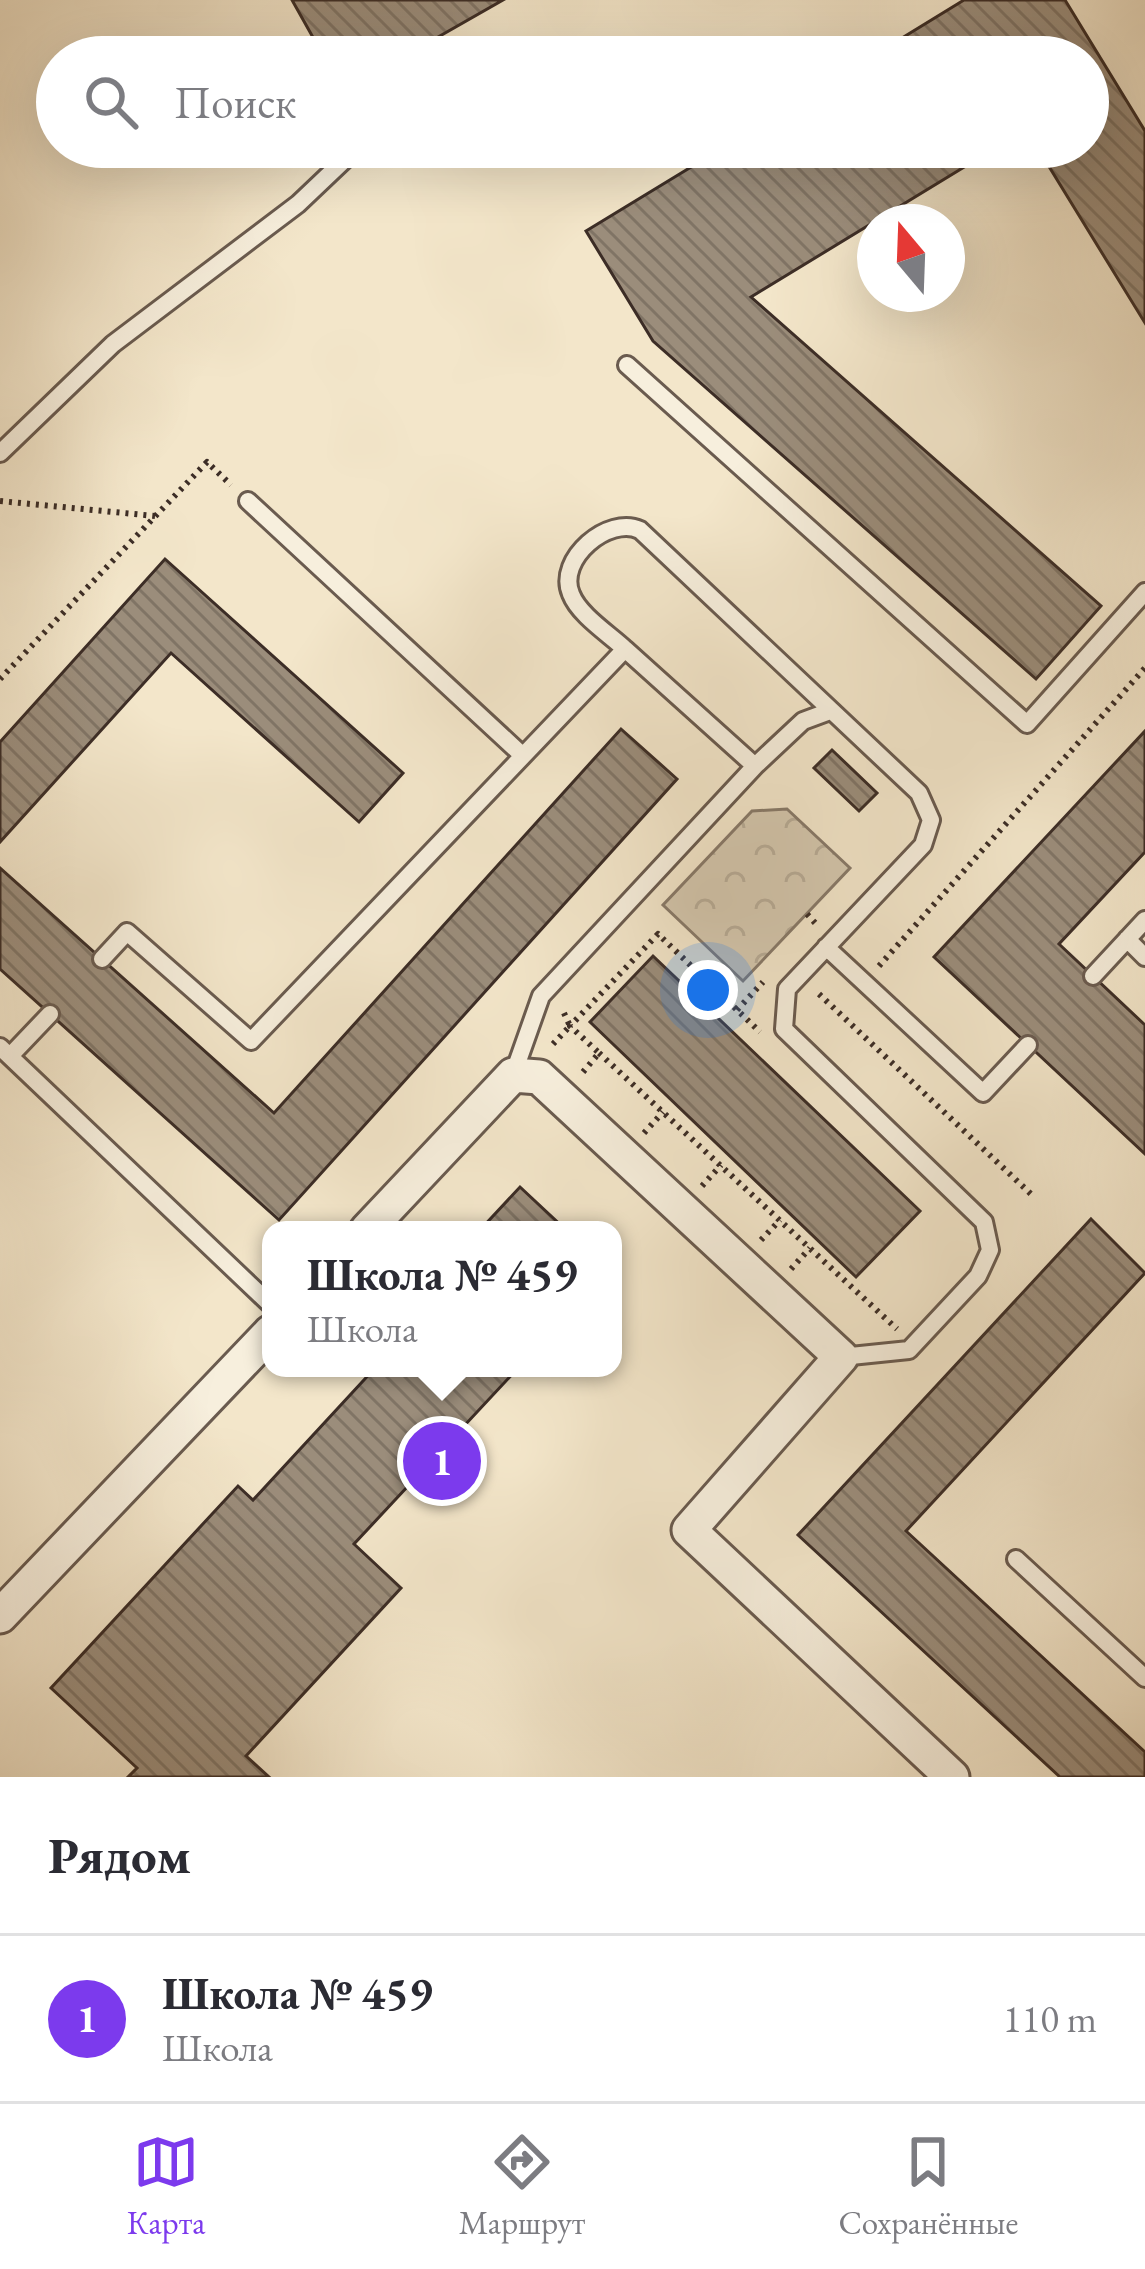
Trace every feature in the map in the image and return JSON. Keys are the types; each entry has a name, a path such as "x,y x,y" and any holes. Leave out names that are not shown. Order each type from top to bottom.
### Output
{"street":[{"path":"376,1221 514,1075 539,1077 841,1358 688,1530 952,1777"},
{"path":"0,1616 262,1341"}],"lane":[{"path":"0,453 113,344 298,204 336,168"},
{"path":"627,364 1027,724 1145,592"},
{"path":"248,501 521,754"},
{"path":"754,766 573,600 568,586 574,562 607,528 620,523 640,530 919,793 931,820 923,845 787,989 784,1029 984,1222 990,1250 978,1276 909,1350 841,1358"},
{"path":"102,959 127,932 251,1041 626,649"},
{"path":"514,1075 541,996 754,766 802,721 830,710"},
{"path":"1093,976 1145,920"},
{"path":"1127,940 1145,957"},
{"path":"826,947 983,1094 1028,1045"},
{"path":"50,1014 5,1051 262,1296"},
{"path":"1016,1559 1145,1678"}],"path":[{"path":"0,679 206,462 248,501"},
{"path":"0,501 155,516"},
{"path":"864,982 1145,668"},
{"path":"801,942 818,925 807,914"},
{"path":"569,1026 658,934 771,1042"},
{"path":"717,991 734,973"},
{"path":"737,1010 769,976"},
{"path":"819,994 1032,1195"},
{"path":"560,1006 569,1026 898,1329 911,1326"},
{"path":"560,1097 599,1053"},
{"path":"638,1140 663,1112"},
{"path":"695,1193 721,1165"},
{"path":"754,1247 780,1220"},
{"path":"785,1276 810,1248"}],"green space":[{"path":"787,809 850,868 743,981 663,905 752,811"}],"building":[{"path":"292,0 503,0 440,36 312,36"},
{"path":"964,0 1065,0 1087,36 905,36"},
{"path":"1109,72 1145,131 1145,323 1050,168 1109,168"},
{"path":"690,168 963,168 904,204 857,204 857,232 751,297 1101,606 1036,679 653,341 586,231"},
{"path":"165,559 403,773 359,822 171,653 0,842 0,742"},
{"path":"621,729 677,779 279,1220 0,969 0,868 274,1113"},
{"path":"1145,731 1145,852 1059,944 1145,1025 1145,1154 934,957"},
{"path":"832,750 877,793 859,811 814,768"},
{"path":"653,956 920,1211 856,1277 590,1022"},
{"path":"520,1187 556,1221 488,1221"},
{"path":"1091,1219 1145,1273 906,1531 1145,1752 1145,1777 1060,1777 798,1535"},
{"path":"367,1377 510,1377 354,1544 401,1588 246,1756 269,1777 128,1777 137,1768 51,1688 238,1486 253,1500"}],"place":[{"name":"Школа № 459","path":"442,1461"}]}
